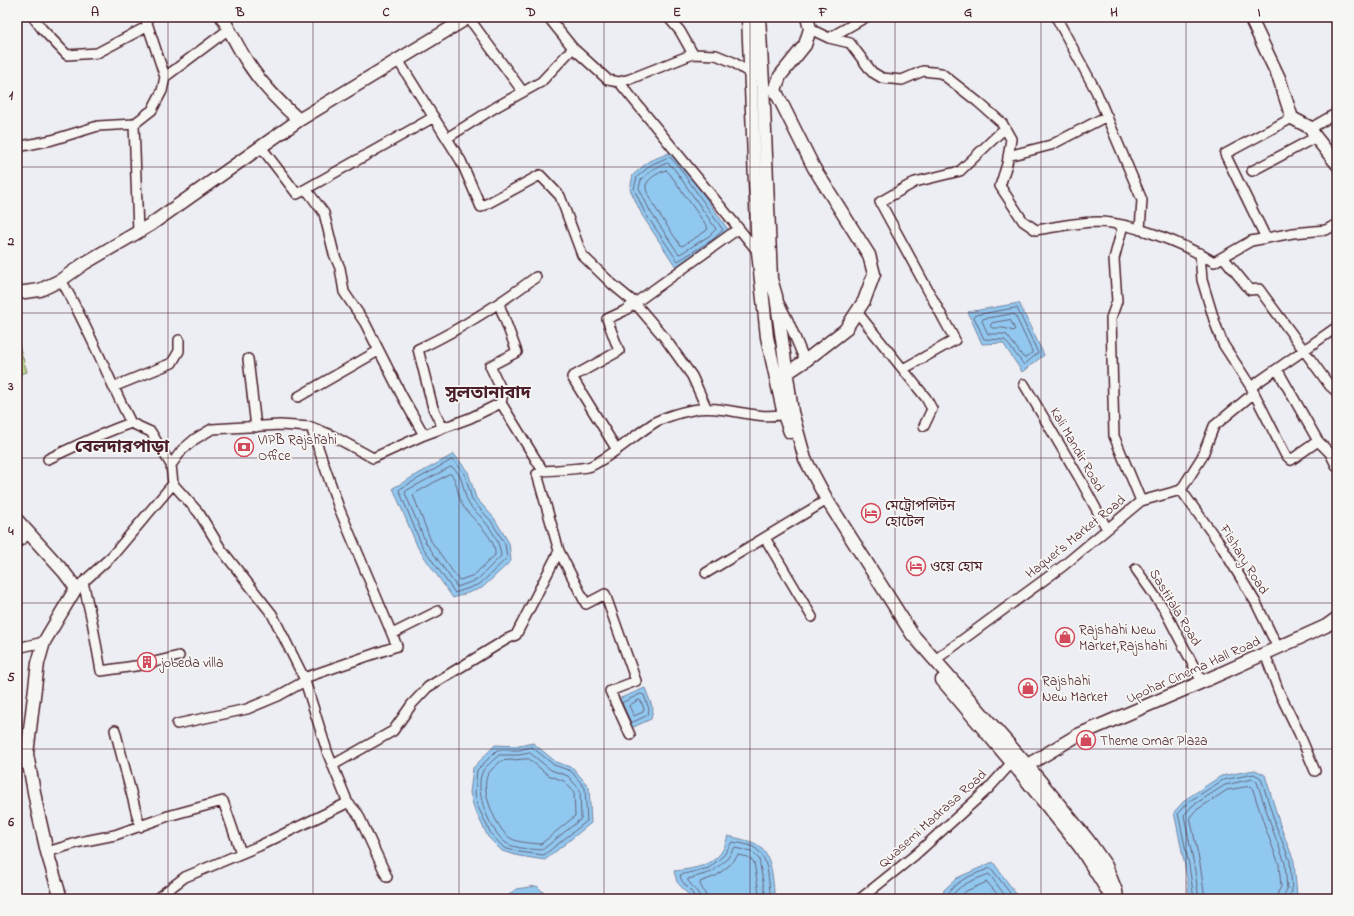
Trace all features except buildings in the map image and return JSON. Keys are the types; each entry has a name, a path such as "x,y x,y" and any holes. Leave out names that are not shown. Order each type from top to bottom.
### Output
{"main road":[{"path":"222,17 247,62 257,76 276,99 299,120"},
{"path":"17,293 40,290 61,280 86,263 138,232 299,120 468,17"},
{"path":"748,17 758,252 767,337 781,374"},
{"path":"759,17 771,279 776,296 781,374 788,413 805,459 825,502 909,639 930,665 1088,840 1106,866 1116,891 1117,899"},
{"path":"1250,17 1279,78 1292,118 1314,133 1337,164"},
{"path":"781,374 805,361 845,330 864,301 874,274 869,255 814,168 775,90 780,76 805,45 809,23"},
{"path":"825,502 912,634 1019,763 1080,847 1108,893 1108,899"},
{"path":"17,520 64,572 80,585 44,642 38,663 28,754 23,764 61,899"},
{"name":"Upohar Cinema Hall Road","path":"1019,763 1078,735 1265,654 1326,626 1337,618"}],"street":[{"path":"17,148 52,140 98,126 134,124 152,110 162,91 165,77 147,21 97,53 67,55 42,29 33,17"},
{"path":"468,17 523,92"},
{"path":"548,17 573,48 608,80 619,82 630,79 693,54 716,55 733,62 775,90"},
{"path":"668,17 680,31 693,54"},
{"path":"829,38 866,17"},
{"path":"1056,17 1096,91 1142,200 1140,230"},
{"path":"809,23 829,38 850,43 872,72 882,78 902,80 923,70 941,73 990,112 1002,123 1011,139 1000,186 1023,221 1036,230 1098,222 1129,226 1200,254 1214,262 1251,241 1293,233 1326,230 1337,224"},
{"path":"165,77 229,29"},
{"path":"447,138 496,107 541,82 573,48"},
{"path":"398,60 461,161 481,207 540,175 560,196 582,255 612,284 635,303 664,337 692,376 706,407"},
{"path":"619,82 758,252 770,255"},
{"path":"1252,171 1314,133 1337,113"},
{"path":"1008,156 1051,145 1107,116"},
{"path":"261,147 297,194 434,117"},
{"path":"1266,238 1225,154 1292,118"},
{"path":"134,124 138,232"},
{"path":"903,369 955,340 880,202 915,182 960,171 1005,128"},
{"path":"306,189 324,213 334,254 340,268 344,292 365,323 378,351 424,435"},
{"name":"Haquer's Market Road","path":"935,660 1063,566 1140,501 1114,436 1111,318 1117,301 1114,259 1123,225"},
{"path":"617,450 572,377 619,352 607,318 624,311 738,228"},
{"path":"1200,254 1202,280 1223,344 1252,390 1285,454 1291,460 1318,441"},
{"path":"1223,257 1250,290 1259,289 1330,386 1337,392"},
{"path":"443,428 433,408 418,349 441,338 499,304 536,277"},
{"path":"61,280 78,309 131,424"},
{"path":"776,296 805,361"},
{"path":"499,304 517,352 490,366 503,393 501,403 543,471"},
{"path":"857,312 926,398 932,409 924,426"},
{"path":"1140,501 1181,490 1202,457 1214,426 1252,390 1277,369 1337,327"},
{"path":"113,387 172,363 179,351 179,340"},
{"path":"298,397 378,351"},
{"path":"248,359 256,427"},
{"path":"1277,369 1318,441 1330,453 1337,466"},
{"name":"Kali Mandir Road","path":"1024,384 1107,528"},
{"path":"171,465 182,450 195,439 212,429 280,425 311,427 331,435 373,458 424,435 470,418 501,403"},
{"path":"630,735 610,691 636,682 605,594 586,604 559,551 537,474 543,471 590,466 617,450 658,421 690,410 706,407 761,416 788,413"},
{"path":"48,460 112,429 131,424 151,432 171,465 173,484 199,513 221,549 272,614 304,680 328,754 346,798 346,802 358,814 387,877"},
{"path":"177,724 247,709 278,696 304,680 397,646 339,508 311,427"},
{"path":"173,484 112,556 80,585 92,621 101,671 142,665 179,656"},
{"name":"Fishary Road","path":"1181,490 1224,550 1256,603 1278,648"},
{"path":"706,573 825,502"},
{"path":"17,543 29,534"},
{"path":"764,538 812,617"},
{"path":"333,765 393,731 412,704 428,687 516,635 559,551"},
{"name":"Sastitala Road","path":"1136,569 1164,609 1202,682"},
{"path":"392,634 438,611"},
{"path":"17,648 44,642"},
{"path":"1265,654 1279,692 1315,771"},
{"path":"115,730 140,827"},
{"name":"Quasemi Madrasa Road","path":"860,899 915,855 1019,763"},
{"path":"47,852 80,842 115,835 168,816 223,801 241,853"},
{"path":"161,898 185,876 241,853 343,806 346,802"}],"green space":[{"path":"17,338 27,372 20,374 21,380 17,381"}],"water":[{"path":"672,152 729,231 676,267 642,215 630,189 633,175 649,161"},
{"path":"1019,303 1044,355 1022,372 1003,343 982,344 968,312"},
{"path":"454,454 468,472 476,498 494,518 509,543 511,561 482,588 453,598 418,548 393,488"},
{"path":"645,688 653,709 651,719 629,729 616,700"},
{"path":"533,743 556,762 573,768 589,787 591,823 545,860 519,856 502,851 488,837 474,808 470,793 473,768 495,745 519,746"},
{"path":"1255,770 1265,775 1280,825 1294,861 1297,895 1288,899 1190,899 1174,812 1186,799 1221,776"},
{"path":"728,836 754,843 762,849 771,868 775,899 692,899 677,882 674,871 701,866 713,861 725,846"},
{"path":"993,862 1016,894 1012,899 942,899 944,890 957,878"},
{"path":"537,886 550,899 504,899 516,889"}],"place":[{"name":"VIPB Rajshahi Office","path":"244,447"},
{"name":"মেট্রোপলিটন হোটেল","path":"871,513"},
{"name":"ওয়ে হোম","path":"916,566"},
{"name":"Rajshahi New Market,Rajshahi","path":"1065,637"},
{"name":"jobeda villa","path":"147,662"},
{"name":"Rajshahi New Market","path":"1028,688"},
{"name":"Theme Omar Plaza","path":"1086,740"}],"district":[{"name":"সুলতানাবাদ","path":"488,392"},
{"name":"বেলদারপাড়া","path":"122,446"}]}
